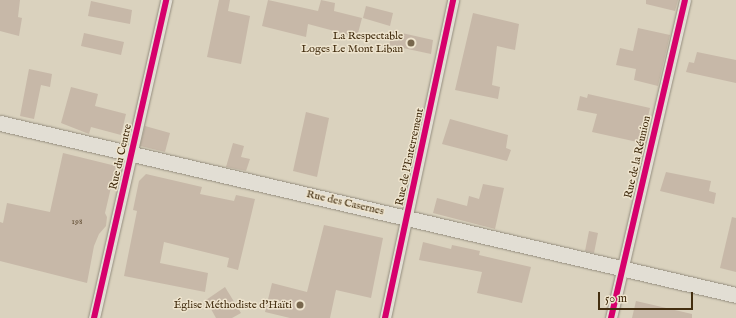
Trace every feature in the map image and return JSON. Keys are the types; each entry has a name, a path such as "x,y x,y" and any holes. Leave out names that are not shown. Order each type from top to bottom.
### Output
{"main road":[{"name":"Rue des Casernes","path":"0,123 408,218 622,270 736,295"}],"street":[{"name":"Rue du Centre","path":"94,318 166,0"},
{"name":"Rue de l'Enterrement","path":"385,318 408,218 454,0"},
{"name":"Rue de la Réunion","path":"611,318 685,0"}],"building":[{"path":"0,0 20,0 18,17 22,18 19,36 0,31"},
{"path":"219,0 230,0 228,11 250,16 241,64 207,57"},
{"path":"268,0 318,11 321,0 335,3 334,11 362,18 357,37 308,24 306,37 262,26"},
{"path":"646,0 678,0 675,11 646,4"},
{"path":"91,1 132,10 130,24 88,16"},
{"path":"366,6 393,13 390,26 363,18"},
{"path":"473,13 519,24 515,50 497,46 492,85 500,87 498,99 455,90"},
{"path":"638,28 670,35 658,86 634,80 636,69 616,65 620,48 633,51"},
{"name":"La Respectable Loges Le Mont Liban","path":"393,31 433,40 431,54 389,45"},
{"path":"84,33 124,42 121,55 81,46"},
{"path":"697,52 736,60 736,83 686,72 689,62 694,63"},
{"path":"29,69 52,74 50,87 41,85 34,119 20,116"},
{"path":"71,87 98,94 95,106 126,114 121,135 91,127 89,134 61,123"},
{"path":"588,94 650,108 642,143 592,132 597,114 577,110 580,96 587,98"},
{"path":"306,112 329,118 317,177 293,171"},
{"path":"450,119 508,135 506,148 511,150 507,161 442,144"},
{"path":"145,126 170,133 165,152 140,146"},
{"path":"233,143 244,146 241,157 250,159 246,171 226,167"},
{"path":"63,153 116,166 105,213 107,217 106,226 99,234 94,246 87,283 0,261 0,222 3,223 7,203 50,212"},
{"path":"666,172 711,181 709,191 716,193 714,204 660,191"},
{"path":"146,174 202,187 200,194 234,201 236,195 255,199 238,270 227,267 229,258 164,242 160,263 208,273 205,292 124,276 137,211 133,210 139,181"},
{"path":"483,184 504,188 495,229 433,213 437,198 467,206 469,196 479,199"},
{"path":"732,217 736,218 736,272 720,268"},
{"path":"324,225 383,238 371,298 336,290 330,318 290,318 265,312 272,283 307,292"},
{"path":"589,231 598,233 594,253 585,251"},
{"path":"423,242 451,249 452,245 480,251 479,255 531,267 522,303 477,293 482,272 419,260"},
{"path":"225,287 241,313 232,318 216,318 206,300"},
{"path":"636,301 692,314 692,318 632,318"}],"cycle path":[{"path":"94,318 166,0"},
{"path":"385,318 453,0"},
{"path":"611,318 685,0"}],"place":[{"name":"La Respectable Loges Le Mont Liban","path":"411,43"},
{"name":"Église Méthodiste d'Haïti","path":"300,305"}]}
